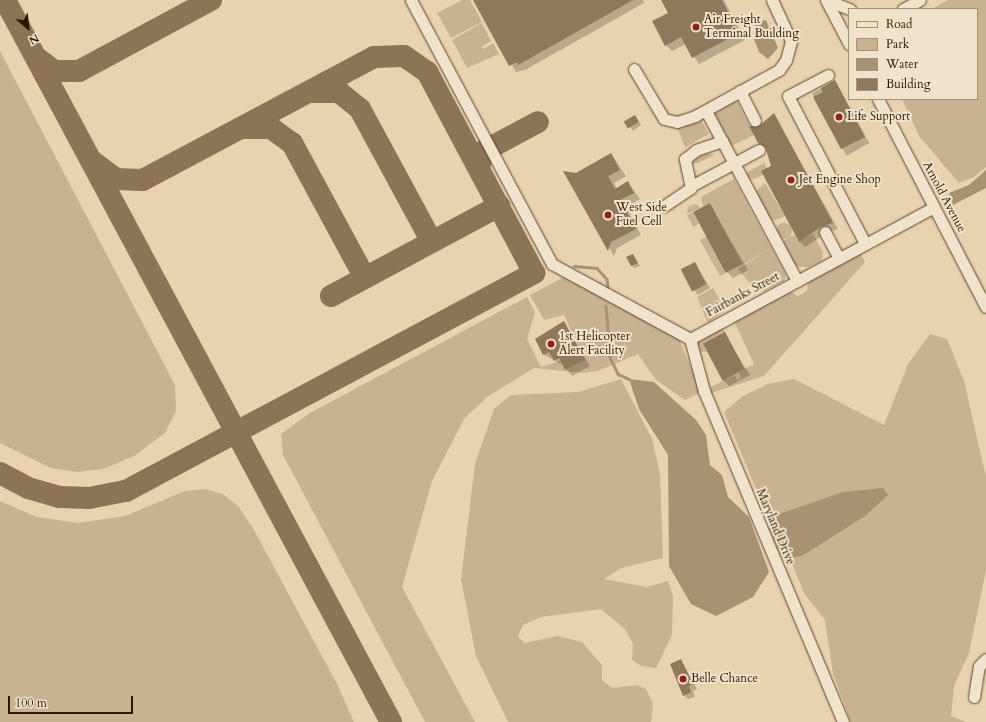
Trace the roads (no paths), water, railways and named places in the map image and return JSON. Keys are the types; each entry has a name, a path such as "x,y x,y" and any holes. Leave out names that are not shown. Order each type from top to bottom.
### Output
{"street":[{"path":"411,0 552,264 690,339"},
{"path":"634,70 664,118 677,122 706,111 779,70 791,48 787,28 772,0"},
{"path":"826,0 848,8"},
{"path":"826,0 848,40"},
{"path":"905,8 920,0"},
{"path":"828,75 788,96 865,243"},
{"path":"740,92 755,120"},
{"name":"Arnold Avenue","path":"879,100 986,307"},
{"path":"706,111 797,281"},
{"path":"691,186 685,159 696,150 722,141"},
{"path":"664,206 691,186 759,150"},
{"name":"Fairbanks Street","path":"690,339 934,207"},
{"path":"825,232 838,258"},
{"name":"Maryland Drive","path":"690,339 704,391 843,722"},
{"path":"974,697 979,666 986,659"}],"water":[{"path":"766,20 778,48 768,59 759,52 754,39 755,23"},
{"path":"986,170 986,188 953,205 949,193 969,185"},
{"path":"629,379 654,382 696,420 706,435 710,465 722,475 728,497 749,517 769,572 753,597 716,616 691,604 669,566 668,455 639,409"},
{"path":"883,488 888,495 864,517 802,556 785,560 780,554 769,528 769,520 779,514 843,492"}],"waterway":[{"path":"574,266 597,268 607,279 608,287"},
{"path":"606,306 609,339 605,347 618,374 629,379"}],"place":[{"name":"Air Freight Terminal Building","path":"696,27"},
{"name":"Life Support","path":"839,117"},
{"name":"Jet Engine Shop","path":"791,180"},
{"name":"West Side Fuel Cell","path":"608,215"},
{"name":"1st Helicopter Alert Facility","path":"551,344"},
{"name":"Belle Chance","path":"683,679"}]}
